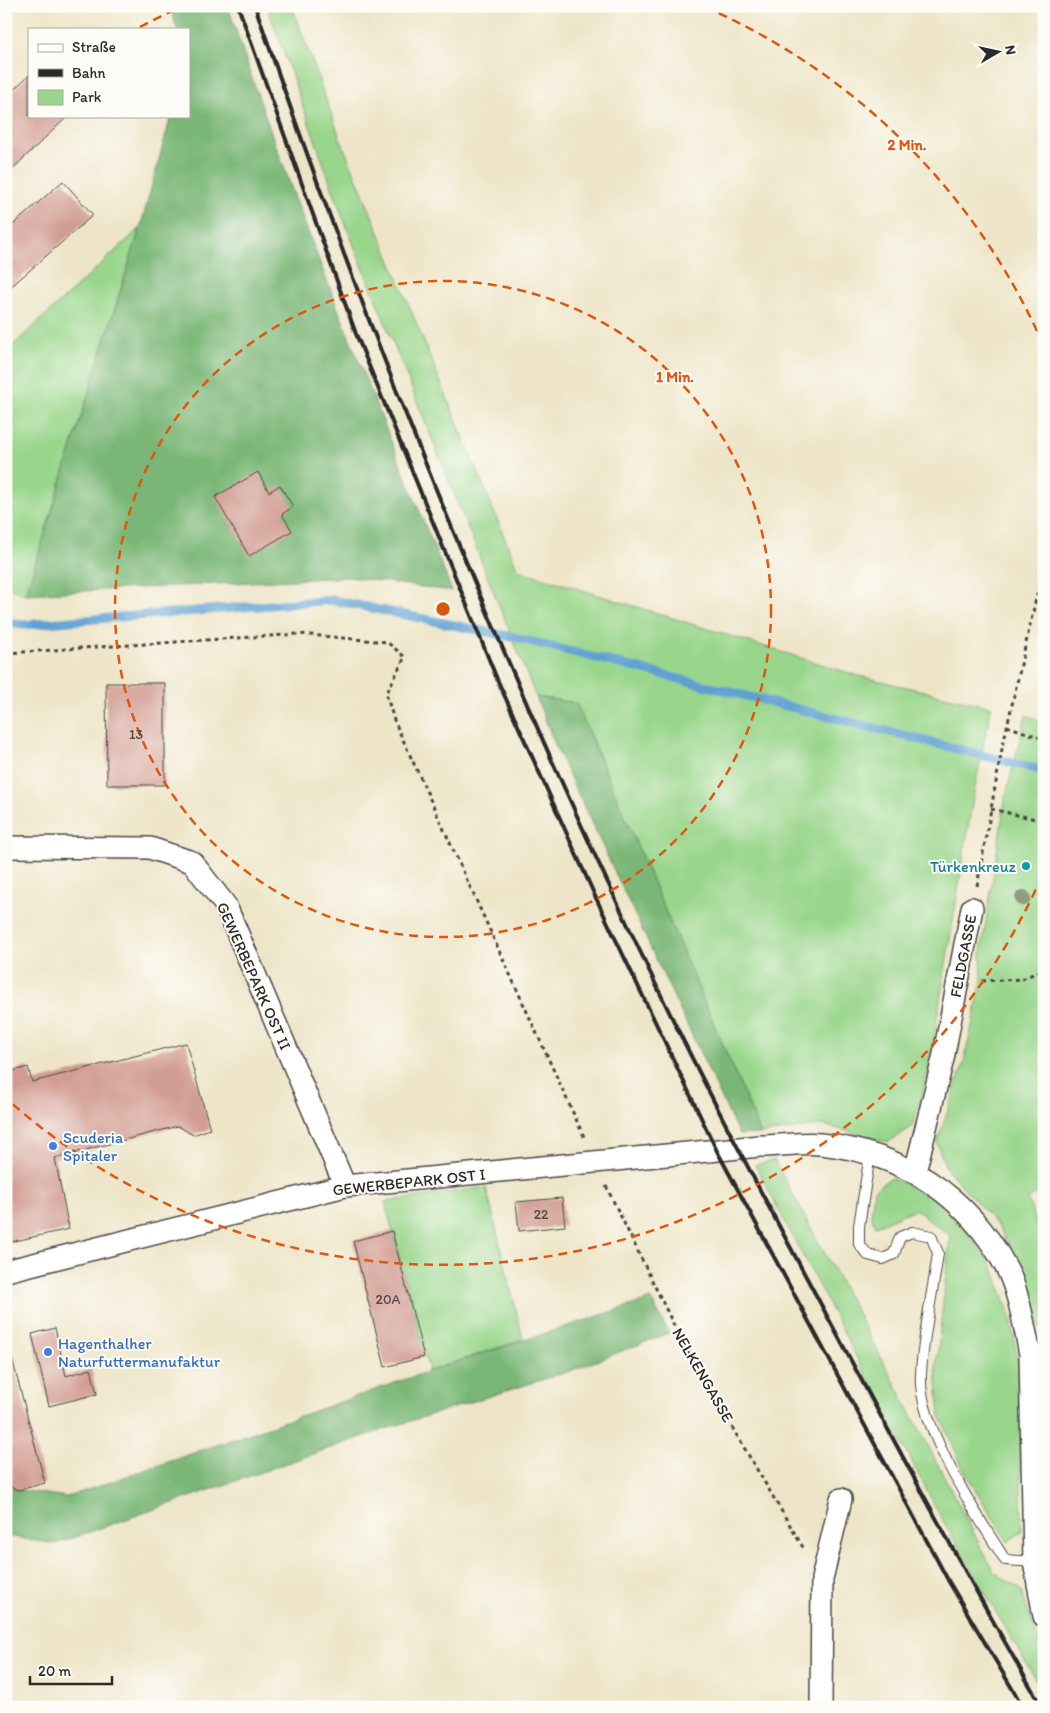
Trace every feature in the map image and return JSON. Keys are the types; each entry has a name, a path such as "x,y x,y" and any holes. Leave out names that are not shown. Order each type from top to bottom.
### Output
{"street":[{"name":"GEWERBEPARK OST II","path":"6,847 150,848 192,862 226,906 345,1186"},
{"name":"FELDGASSE","path":"915,1172 943,1059 972,908"},
{"name":"GEWERBEPARK OST I","path":"6,1271 345,1186 596,1164 760,1146 821,1144 870,1154 915,1172 948,1194 984,1232 1007,1268 1025,1329 1037,1354 1034,1562 1040,1606 1044,1616"},
{"path":"821,1707 822,1579 841,1500"}],"lane":[{"path":"870,1154 861,1211 859,1244 868,1255 883,1260 894,1254 900,1237 912,1232 931,1236 938,1253 920,1375 930,1425 971,1505 1005,1560 1034,1562"}],"path":[{"name":"FELDGASSE","path":"972,908 1007,726 1044,564"},
{"name":"NELKENGASSE","path":"6,653 299,634 387,642 405,657 386,694 398,729 596,1164 684,1346 822,1579"},
{"path":"1007,726 1044,739"},
{"path":"991,808 1044,821"},
{"path":"958,980 1022,979 1044,968"}],"green space":[{"path":"170,6 228,6 306,228 452,591 348,577 26,594 140,228 170,118 190,118 190,28 177,28"},
{"path":"267,6 292,6 340,138 518,570 859,676 991,707 973,798 928,1074 912,1127 888,1142 823,1125 761,1134 576,703 536,697 343,218"},
{"path":"140,228 26,594 6,588 6,352"},
{"path":"536,697 576,703 761,1134 739,1135 558,752"},
{"path":"1026,715 1044,722 1044,1190 1028,1199 1044,1250 1044,1330 1040,1328 1027,1279 998,1226 946,1168 937,1143 964,1062 982,981 981,953 1006,795"},
{"path":"774,1160 902,1396 994,1572 1020,1589 1044,1654 1044,1694 943,1521 755,1165"},
{"path":"890,1178 928,1194 966,1230 992,1266 1011,1317 1019,1372 1022,1531 1008,1542 965,1473 940,1416 936,1369 950,1236 915,1209 876,1226 871,1216 874,1190"},
{"path":"486,1187 523,1339 429,1371 385,1202"},
{"path":"651,1299 669,1333 570,1371 382,1430 55,1544 6,1536 6,1488 67,1497 429,1371"}],"building":[{"path":"28,76 28,118 66,118 6,175 6,97"},
{"path":"63,181 93,215 6,291 6,231"},
{"path":"258,472 269,492 280,485 293,507 282,514 292,531 249,556 215,497"},
{"path":"106,683 165,683 165,785 107,785"},
{"name":"Scuderia Spitaler","path":"186,1043 210,1129 193,1135 178,1126 55,1158 69,1229 6,1243 6,1073 28,1067 32,1082"},
{"path":"562,1198 565,1226 519,1231 516,1202"},
{"path":"392,1231 424,1357 385,1367 353,1241"},
{"name":"Hagenthalher Naturfuttermanufaktur","path":"55,1328 66,1376 91,1369 97,1394 49,1406 32,1334"},
{"path":"6,1347 9,1347 45,1483 19,1490 6,1486"}],"waterway":[{"path":"6,621 22,625 332,600 517,638 1044,771"}],"railway":[{"path":"238,6 356,334 497,679 595,896 717,1151 949,1582 1023,1707"},
{"path":"255,6 341,246 433,483 482,601 585,834 662,997 758,1186 936,1517 1042,1707"}],"place":[{"name":"Türkenkreuz","path":"1026,866"},
{"name":"Scuderia Spitaler","path":"53,1146"},
{"name":"Hagenthalher Naturfuttermanufaktur","path":"48,1352"}]}
